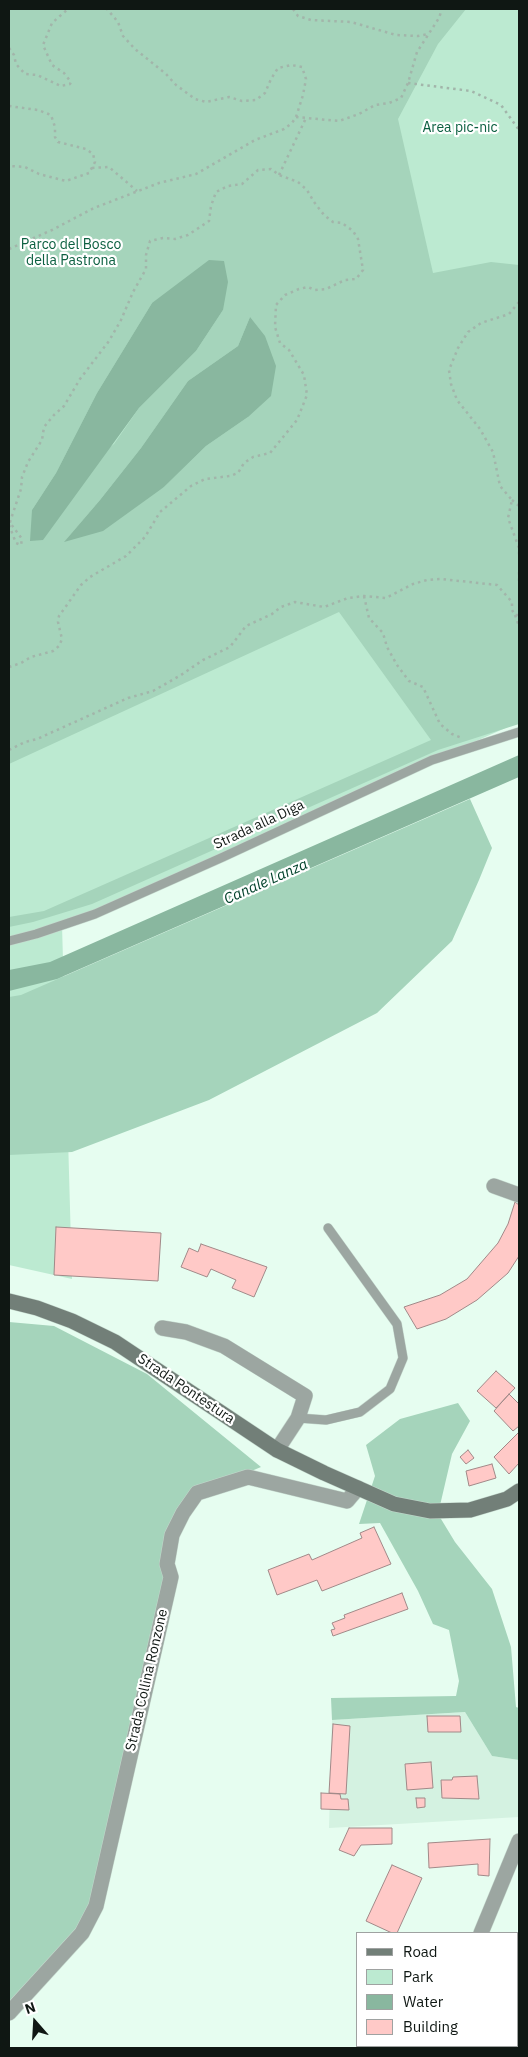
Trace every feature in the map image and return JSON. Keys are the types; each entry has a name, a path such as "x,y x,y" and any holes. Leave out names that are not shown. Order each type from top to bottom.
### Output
{"main road":[{"name":"Strada Pontestura","path":"9,1301 54,1315 115,1342 277,1450 394,1504 430,1511 470,1510 506,1499 519,1490"}],"street":[{"path":"494,1186 519,1196"},
{"path":"162,1328 186,1332 224,1346 305,1396 298,1418 277,1450"},
{"name":"Strada Collina Ronzone","path":"9,2013 82,1933 96,1906 171,1577 167,1564 172,1535 183,1513 196,1494 248,1477 347,1501 358,1488"},
{"path":"482,1932 519,1841"}],"lane":[{"name":"Strada alla Diga","path":"9,941 95,914 432,760 519,732"},
{"path":"298,1418 326,1420 360,1412 390,1389 404,1358 397,1324 328,1228"}],"path":[{"path":"9,48 14,55 16,64 25,74 37,76 61,86 70,84 71,82 64,73 52,65 43,46 52,23 68,9"},
{"path":"9,249 52,230 94,208 137,191 196,174 256,140 284,129 296,117 306,79 302,67 291,65 278,68 265,93 256,100 242,101 229,97 206,102 195,99 135,49 123,36 118,22 107,9"},
{"path":"293,9 298,16 311,20 352,22 396,35 418,36 429,33"},
{"path":"296,117 339,121 375,105 389,103 401,98 408,83 417,52 439,18 442,9"},
{"path":"408,83 471,91 501,105 519,130"},
{"path":"9,106 38,110 51,115 55,127 55,137 58,142 86,149 93,154 95,162 89,173 66,181 39,174 25,167 9,166"},
{"path":"279,174 306,118"},
{"path":"92,168 109,168 137,191"},
{"path":"9,525 22,539 21,544 16,543 9,525 28,462 42,440 44,427 64,406 80,379 109,342 146,269 146,255 150,242 163,238 175,239 188,235 209,221 211,206 216,192 228,186 242,184 258,170 272,169 298,182 307,190 324,215 333,222 342,223 353,231 358,239 363,270 356,279 345,280 326,289 315,290 308,287 299,289 285,296 276,305 276,327 280,343 289,350 304,375 306,394 297,420 270,453 253,457 244,463 238,473 204,480 191,486 160,512 145,537 126,556 80,585 59,616 58,622 62,639 59,646 53,651 31,657 9,667"},
{"path":"519,302 509,314 481,323 468,332 458,348 449,370 451,384 457,400 493,452 500,486 519,506"},
{"path":"512,500 508,518 519,548 519,558"},
{"path":"519,572 519,582"},
{"path":"9,750 128,698 153,690 182,675 203,660 230,647 246,626 272,614 281,607 295,602 324,607 348,598 364,596 386,598 427,580 441,579 498,585 512,602 512,610 519,626"},
{"path":"364,596 369,618 383,633 387,646 397,665 409,681 423,687 440,724 452,734 480,744"}],"shaded area":[{"path":"465,1712 492,1756 519,1760 519,1817 329,1828 332,1720"}],"green space":[{"path":"9,9 519,9 519,722 62,925 72,1279 9,1265"},
{"name":"Parco del Bosco della Pastrona","path":"9,9 466,9 438,44 398,119 433,273 491,262 519,265 519,724 438,750 92,904 33,922 9,927 9,917 44,911 431,740 339,612 9,764","holes":["152,303 223,310 196,351 139,408 114,444 32,510 56,473 97,393","250,317 248,417 206,446 164,487 65,541 141,448 188,381 238,346"]},
{"path":"470,799 492,848 479,880 452,941 377,1013 209,1100 72,1152 9,1155 9,997 21,995"},
{"path":"9,1322 54,1326 147,1374 261,1467 187,1498 96,1908 9,2011"},
{"path":"458,1403 470,1421 452,1454 438,1514 455,1542 492,1589 511,1647 516,1707 519,1708 519,1760 492,1756 465,1712 332,1720 331,1698 456,1696 459,1681 449,1630 433,1624 418,1591 380,1523 359,1524 375,1476 366,1445 400,1419"}],"water":[{"path":"209,260 224,261 228,282 223,310 196,351 139,408 43,540 30,541 32,510 56,473 97,393 152,303"},
{"path":"250,317 265,336 276,366 271,396 248,417 206,446 164,487 103,531 64,542 141,448 188,381 238,346"},
{"name":"Canale Lanza","path":"519,755 519,777 57,979 9,991 9,970 50,962"}],"building":[{"path":"515,1202 519,1205 519,1256 508,1273 477,1300 446,1319 417,1329 404,1307 440,1295 467,1279 498,1243 508,1224"},
{"path":"56,1227 161,1233 158,1281 54,1275"},
{"path":"201,1244 267,1267 254,1297 232,1288 236,1280 211,1269 207,1277 181,1267 189,1248 198,1252"},
{"path":"496,1371 515,1388 496,1408 477,1391"},
{"path":"509,1394 519,1404 519,1426 513,1431 494,1411"},
{"path":"519,1432 519,1463 509,1474 494,1457"},
{"path":"468,1450 474,1458 466,1464 460,1457"},
{"path":"492,1464 496,1478 469,1486 466,1471"},
{"path":"374,1527 391,1564 322,1591 317,1580 277,1595 268,1570 309,1554 312,1560 362,1538 360,1533"},
{"path":"402,1593 408,1609 333,1636 331,1630 335,1629 332,1623 345,1618 344,1615"},
{"path":"427,1716 460,1716 461,1732 428,1732"},
{"path":"333,1724 350,1726 346,1794 329,1793"},
{"path":"431,1762 433,1788 407,1790 405,1764"},
{"path":"477,1776 479,1799 442,1798 441,1780 452,1780 453,1777"},
{"path":"321,1793 340,1794 341,1799 348,1799 349,1810 321,1809"},
{"path":"416,1798 425,1798 425,1807 417,1808"},
{"path":"349,1828 392,1828 392,1844 361,1845 354,1856 339,1850"},
{"path":"490,1839 489,1876 478,1875 478,1864 429,1868 428,1843"},
{"path":"392,1865 422,1878 397,1932 390,1932 366,1921"}],"park label":[{"name":"Area pic-nic","path":"460,128"}]}
